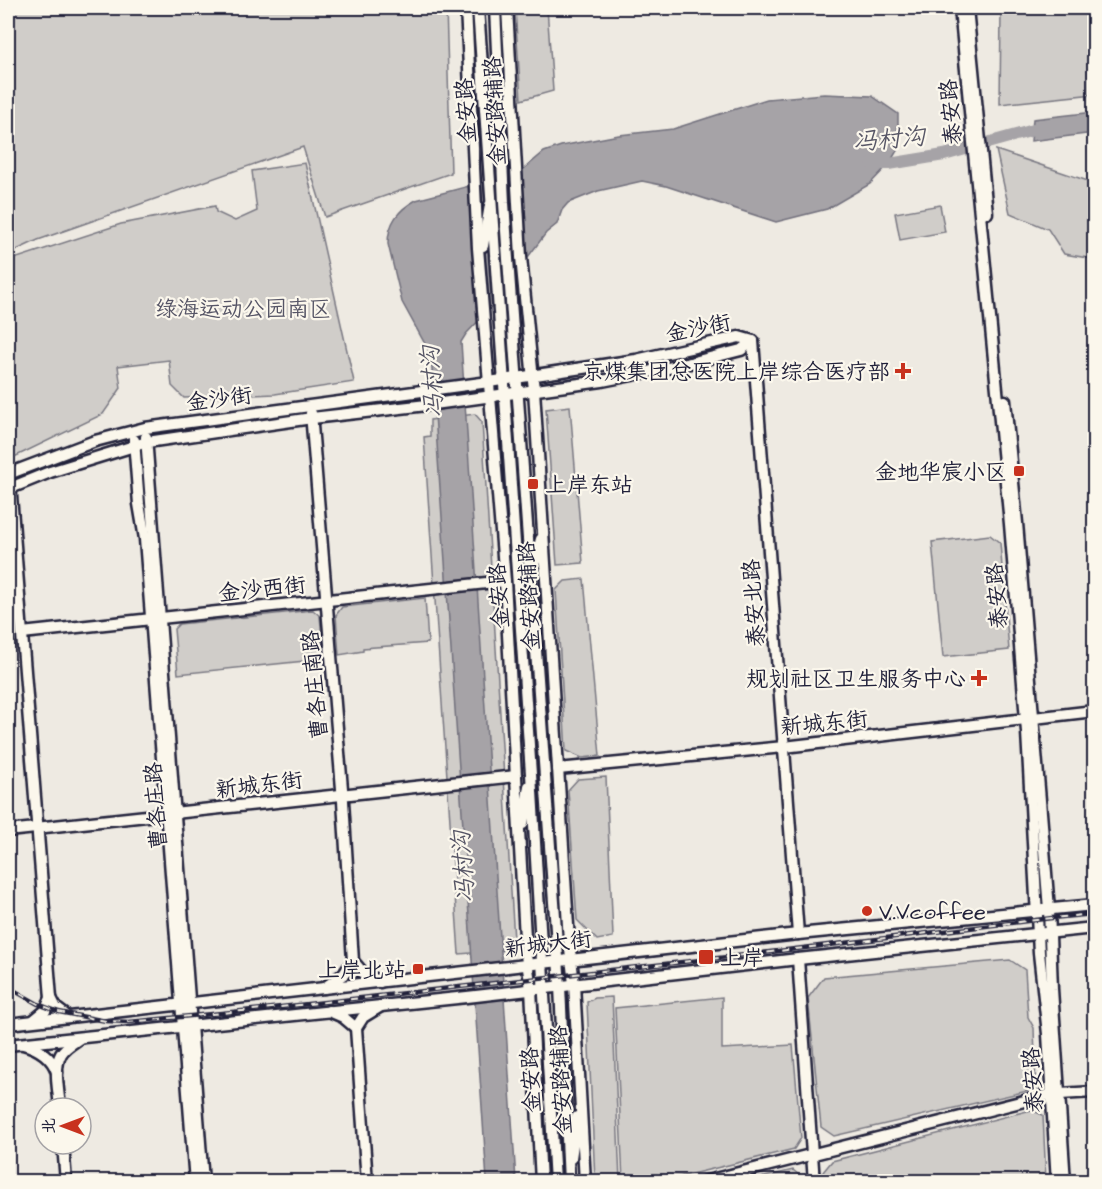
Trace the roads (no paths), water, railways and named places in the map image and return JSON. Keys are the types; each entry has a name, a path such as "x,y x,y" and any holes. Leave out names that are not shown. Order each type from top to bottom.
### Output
{"main road":[{"name":"金安路辅路","path":"466,8 470,83 479,117 480,264 488,357 484,382 505,581 541,1182"},
{"name":"金安路","path":"478,8 479,117 487,141 531,774 541,964 545,988 555,1182"},
{"name":"金安路","path":"495,8 506,106 502,143 504,203 560,986 569,1176"},
{"name":"金安路辅路","path":"507,8 511,65 506,106 534,390 585,1182"},
{"name":"泰安路","path":"960,8 980,176"},
{"name":"泰安路","path":"967,8 1010,524 1049,909 1058,1182"},
{"path":"480,264 491,199"},
{"path":"504,203 521,257"},
{"name":"金沙街","path":"9,489 60,468 147,442 428,390 636,360 739,337 753,341"},
{"name":"金沙街","path":"8,474 95,441 145,428 311,412 427,405 602,381 678,366 741,350 753,341"},
{"name":"泰安北路","path":"753,341 798,934"},
{"name":"曹各庄南路","path":"311,412 353,961"},
{"name":"曹各庄路","path":"145,428 156,619 185,1004 203,1182"},
{"name":"曹各庄路","path":"133,431 139,504 156,619"},
{"path":"8,474 51,998 56,1008 68,1017"},
{"path":"531,576 543,531"},
{"name":"金沙西街","path":"22,633 505,581"},
{"name":"新城东街","path":"558,769 784,747 1095,711"},
{"name":"泰安路","path":"1030,719 1038,934 1065,1182"},
{"path":"520,845 531,774"},
{"name":"新城东街","path":"8,831 516,776"},
{"name":"新城大街","path":"8,1024 798,934 1095,905"},
{"name":"新城大街","path":"8,1045 1095,928"},
{"path":"798,959 814,1182"},
{"path":"324,988 344,974 353,961 363,973 380,982"},
{"path":"34,1020 45,1011 51,998"},
{"path":"367,1182 356,1028 363,1017 383,1005"},
{"path":"329,1011 343,1017 356,1028"},
{"name":"曹各庄路","path":"187,1027 195,1182"},
{"path":"59,1096 60,1056 80,1038"},
{"path":"23,1044 33,1046 46,1055 58,1072"},
{"path":"703,1182 1056,1094 1095,1092"},
{"path":"569,1176 581,1096"},
{"path":"64,1156 66,1182"}],"water":[{"path":"824,94 872,96 898,114 898,149 889,164 870,184 827,209 776,222 666,186 642,181 598,191 568,203 562,210 557,224 546,233 486,313 461,342 516,1181 487,1181 431,355 402,302 388,244 392,223 404,208 416,200 519,173 544,152 561,146 619,135 673,129 767,99"},
{"path":"1094,112 1094,133 1031,141 1033,119"}],"waterway":[{"name":"冯村沟","path":"872,164 889,164 944,155 1048,126"}],"railway":[{"path":"8,987 38,1004 59,1012 106,1021 129,1022 263,1009 1094,914"}],"place":[{"name":"京煤集团总医院上岸综合医疗部","path":"903,371"},
{"name":"金地华宸小区","path":"1019,471"},
{"name":"上岸东站","path":"533,484"},
{"name":"规划社区卫生服务中心","path":"979,678"},
{"name":"V.Vcoffee","path":"867,911"},
{"name":"上岸","path":"706,957"},
{"name":"上岸北站","path":"418,969"}],"park label":[{"name":"绿海运动公园南区","path":"243,308"}]}
